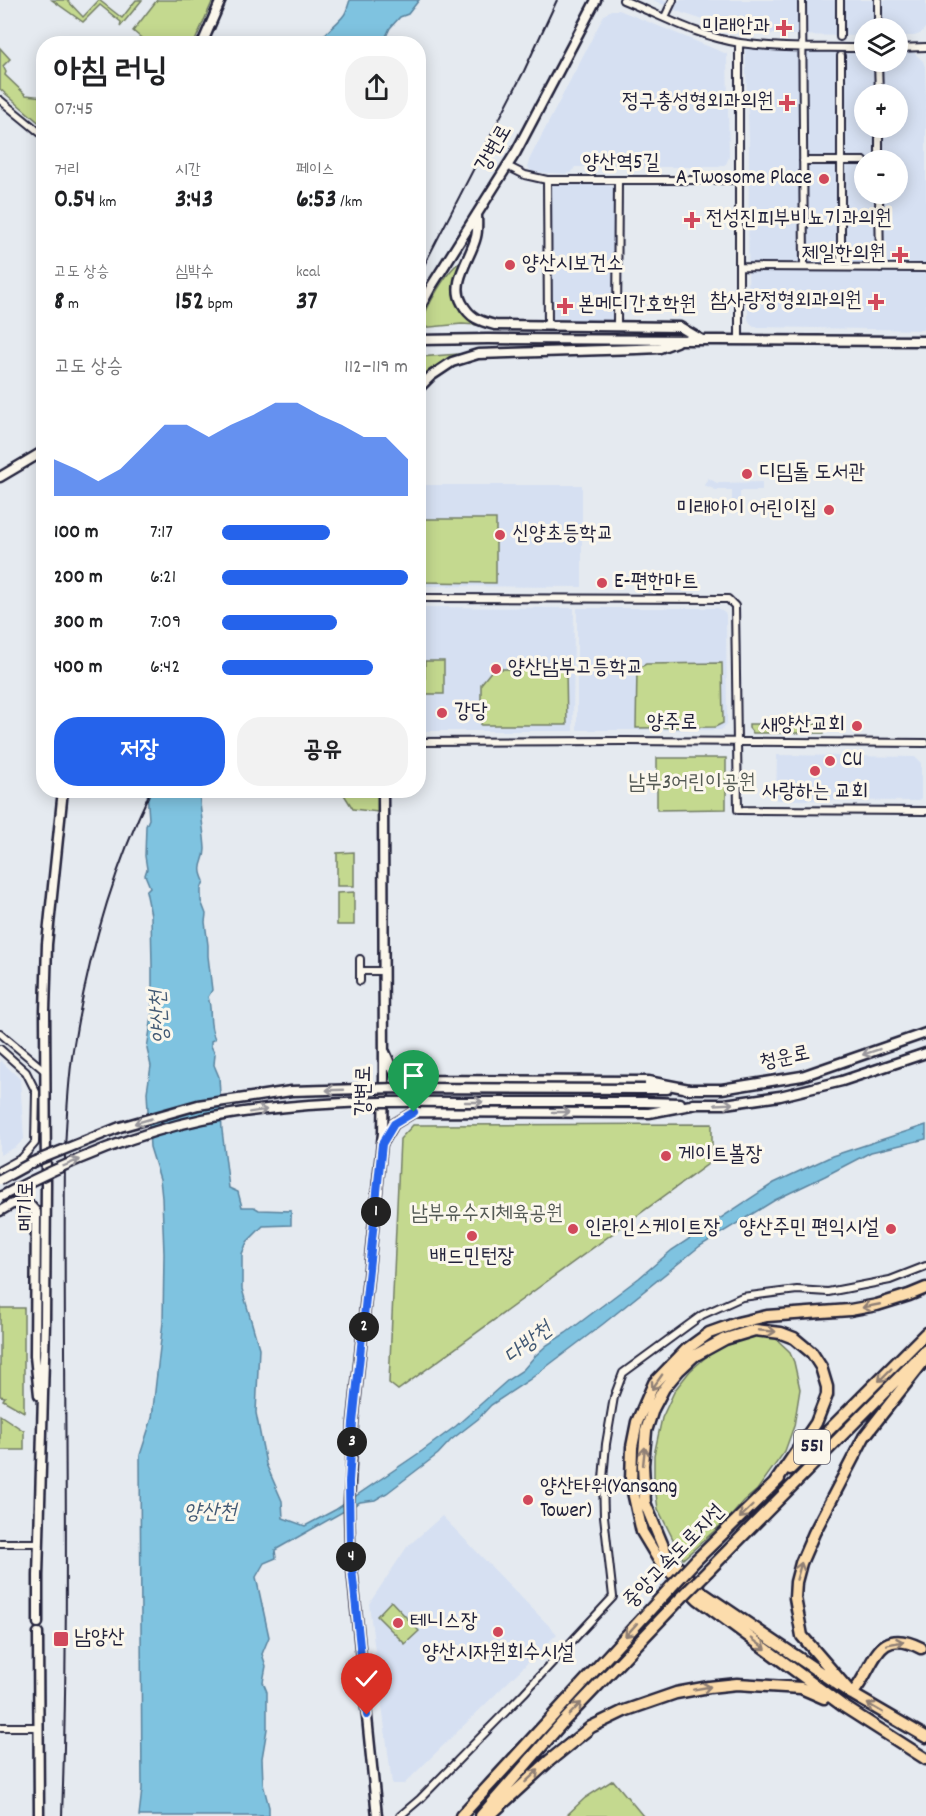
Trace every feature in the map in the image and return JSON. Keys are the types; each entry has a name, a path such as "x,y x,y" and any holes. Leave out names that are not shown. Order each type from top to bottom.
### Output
{"highway":[{"path":"926,1288 877,1305 850,1310 767,1316 709,1333 687,1350 654,1383 637,1422 632,1447 631,1483 642,1532 660,1562 698,1599 843,1706 926,1759"},
{"path":"774,1484 816,1423 826,1395 826,1387 821,1367 812,1353 794,1338 782,1333 755,1330 725,1339 694,1356 664,1388 653,1409 646,1431 643,1465 645,1503 667,1556 704,1594 852,1694 926,1737"},
{"name":"중앙고속도로지선","path":"460,1816 696,1560 926,1333"},
{"name":"중앙고속도로지선","path":"481,1816 562,1723 681,1598 926,1350"},
{"path":"852,1694 802,1636 796,1605 796,1582 801,1563 814,1533 864,1437 926,1358"},
{"path":"852,1694 858,1687 871,1660 884,1645 902,1641 924,1650"},
{"path":"489,1816 549,1761 591,1727 624,1711 676,1693 737,1684 769,1685 801,1688 843,1706"}],"street":[{"path":"205,36 221,0"},
{"name":"강변로","path":"426,296 516,153 596,0"},
{"path":"623,0 714,37 739,43 802,48 854,48"},
{"path":"665,17 673,0"},
{"path":"802,0 804,267"},
{"path":"840,0 840,37"},
{"path":"878,0 878,18"},
{"path":"739,43 739,340"},
{"path":"908,48 926,47"},
{"path":"841,56 842,262"},
{"path":"0,100 36,129"},
{"path":"803,161 854,161"},
{"name":"양산역5길","path":"507,166 525,175 547,180 739,180"},
{"path":"547,180 548,325"},
{"path":"617,326 618,180"},
{"path":"879,204 880,268"},
{"path":"477,214 477,236 458,285 458,297 465,310 475,320 495,325 680,327 702,340"},
{"path":"739,267 926,268"},
{"path":"426,340 926,341"},
{"path":"426,381 452,362 478,354 649,349 660,348 682,340"},
{"path":"0,477 36,455"},
{"path":"426,598 728,599 735,606 738,810 926,811"},
{"name":"양주로","path":"426,742 926,743"},
{"name":"메기로","path":"38,1623 46,1183 45,1011 48,944 62,798"},
{"name":"강변로","path":"377,1816 349,1527 350,1462 356,1390 382,1144 383,798"},
{"path":"360,959 360,981"},
{"path":"360,971 383,970"},
{"path":"0,1033 45,1071"},
{"name":"청운로","path":"0,1180 33,1162 120,1127 198,1105 291,1091 398,1088 722,1089 801,1076 926,1033"},
{"path":"0,1049 26,1072 36,1092 35,1143 22,1158 0,1170"},
{"path":"384,1049 393,1070 404,1080 648,1081 689,1089"},
{"name":"청운로","path":"0,1197 40,1176 125,1140 204,1119 294,1105 398,1101 725,1104 780,1096 842,1081 926,1053"},
{"path":"382,1144 394,1124 414,1112 649,1113 696,1104"},
{"path":"0,1211 12,1204 28,1203 36,1212 34,1356 43,1431"},
{"path":"400,1816 428,1791 524,1693 613,1597 604,1516 603,1479 614,1397 623,1373 702,1315 741,1297 797,1290 828,1292 890,1280 926,1266"},
{"path":"0,1543 39,1543"},
{"path":"38,1633 39,1816"},
{"path":"0,1727 38,1726"}],"shaded area":[{"path":"653,0 926,0 926,27 920,34 908,36 908,18 854,18 854,36 782,35 731,29 682,13"},
{"path":"611,10 619,10 727,54 729,157 726,164 719,167 575,167 567,174 531,172 528,166 529,160 604,15"},
{"path":"749,45 854,49 854,72 908,72 908,49 923,61 926,96 926,327 923,330 755,327 750,323 748,319 749,139 745,49"},
{"path":"554,184 613,187 613,319 608,324 552,322 551,320 549,188"},
{"path":"708,478 717,483 762,482 762,491 740,491 740,513 732,513 732,490 716,490 704,485"},
{"name":"신양초등학교","path":"426,485 582,485 582,587 426,586"},
{"name":"양산남부고등학교","path":"426,607 574,608 573,731 426,731"},
{"path":"577,608 718,608 726,614 727,724 721,730 577,730"},
{"path":"777,755 915,757 921,763 921,798 917,801 776,800"},
{"path":"0,1060 20,1079 24,1139 16,1147 0,1155"},
{"path":"442,1516 557,1634 404,1784 392,1784 369,1604 407,1547"}],"green space":[{"path":"52,0 67,0 83,17 99,0 122,18 136,0 142,0 120,27 121,22 100,5 83,22"},
{"path":"157,0 213,0 197,36 139,36 133,31"},
{"path":"0,48 10,59 3,66 5,75 26,95 36,96 36,120 0,89"},
{"path":"466,258 458,287 458,303 461,311 477,325 426,327 426,313 432,300 444,279"},
{"path":"459,354 447,360 426,377 426,356"},
{"path":"426,519 496,519 496,583 426,582"},
{"path":"426,661 444,661 444,694 426,694"},
{"path":"722,663 723,723 715,727 636,728 637,669 646,664"},
{"path":"493,669 566,669 567,725 481,725 481,684"},
{"path":"749,724 824,724 824,733 753,733"},
{"name":"남부3어린이공원","path":"657,758 726,758 726,809 657,810"},
{"path":"346,798 378,798 378,812 353,809"},
{"path":"354,852 354,886 337,886 337,853"},
{"path":"354,892 354,925 337,925 337,893"},
{"name":"남부유수지체육공원","path":"712,1124 712,1161 398,1390 389,1383 400,1139 413,1125"},
{"path":"0,1308 24,1308 24,1412 3,1400 5,1397 0,1396"},
{"path":"742,1335 772,1335 789,1351 800,1389 794,1426 785,1451 757,1490 683,1559 658,1509 654,1455 662,1418 675,1390 690,1371 715,1349"},
{"path":"0,1415 24,1431 24,1450 0,1450"},
{"name":"테니스장","path":"391,1601 419,1631 405,1644 377,1616"},
{"path":"613,1780 643,1816 566,1816 585,1798"}],"water":[{"path":"350,0 419,0 408,14 400,17 386,36 324,36 347,10"},
{"name":"양산천","path":"148,798 200,798 205,849 201,867 204,881 201,901 206,914 212,990 208,997 211,1027 215,1039 211,1041 211,1046 215,1054 214,1065 219,1077 229,1188 238,1192 242,1207 291,1211 291,1225 263,1226 247,1242 242,1254 242,1289 259,1348 256,1413 266,1464 282,1501 283,1518 305,1526 335,1510 422,1451 523,1370 547,1345 639,1278 672,1250 774,1183 832,1156 926,1125 926,1139 871,1152 775,1200 700,1246 603,1324 529,1380 491,1405 438,1454 387,1493 375,1500 360,1502 275,1550 276,1558 264,1563 256,1577 269,1637 262,1654 266,1666 263,1682 267,1692 267,1729 262,1758 263,1784 269,1816 139,1816 142,1789 140,1455 152,1418 163,1322 164,1254 162,1198 160,1179 150,1147 147,1092 151,1066 147,1049 152,1016 151,915 146,891 150,887 145,875 147,869 146,826 149,819"}],"railway":[{"path":"426,261 524,71 557,0"},
{"path":"62,1816 66,1649 65,1149 69,1083 80,1011 94,946 125,851 147,798"}],"place":[{"name":"미래안과","path":"784,28"},
{"name":"정구충성형외과의원","path":"787,103"},
{"name":"A Twosome Place","path":"824,179"},
{"name":"전성진피부비뇨기과의원","path":"692,220"},
{"name":"제일한의원","path":"900,255"},
{"name":"양산시보건소","path":"510,265"},
{"name":"참사랑정형외과의원","path":"876,302"},
{"name":"본메디간호학원","path":"565,306"},
{"name":"디딤돌 도서관","path":"747,474"},
{"name":"미래아이 어린이집","path":"829,510"},
{"name":"신양초등학교","path":"500,535"},
{"name":"E-편한마트","path":"602,583"},
{"name":"양산남부고등학교","path":"496,669"},
{"name":"강당","path":"442,713"},
{"name":"새양산교회","path":"857,726"},
{"name":"CU","path":"830,761"},
{"name":"사랑하는 교회","path":"815,771"},
{"name":"게이트볼장","path":"666,1156"},
{"name":"인라인스케이트장","path":"573,1229"},
{"name":"양산주민 편익시설","path":"891,1229"},
{"name":"배드민턴장","path":"472,1236"},
{"name":"양산타워(Yansang Tower)","path":"528,1500"},
{"name":"테니스장","path":"398,1623"},
{"name":"양산시자원회수시설","path":"498,1632"},
{"name":"남양산","path":"61,1639"}],"route":[{"path":"367,1715 350,1549 349,1482 353,1423 382,1144 394,1124 414,1112"}],"water label":[{"name":"다방천","path":"529,1344"}]}
